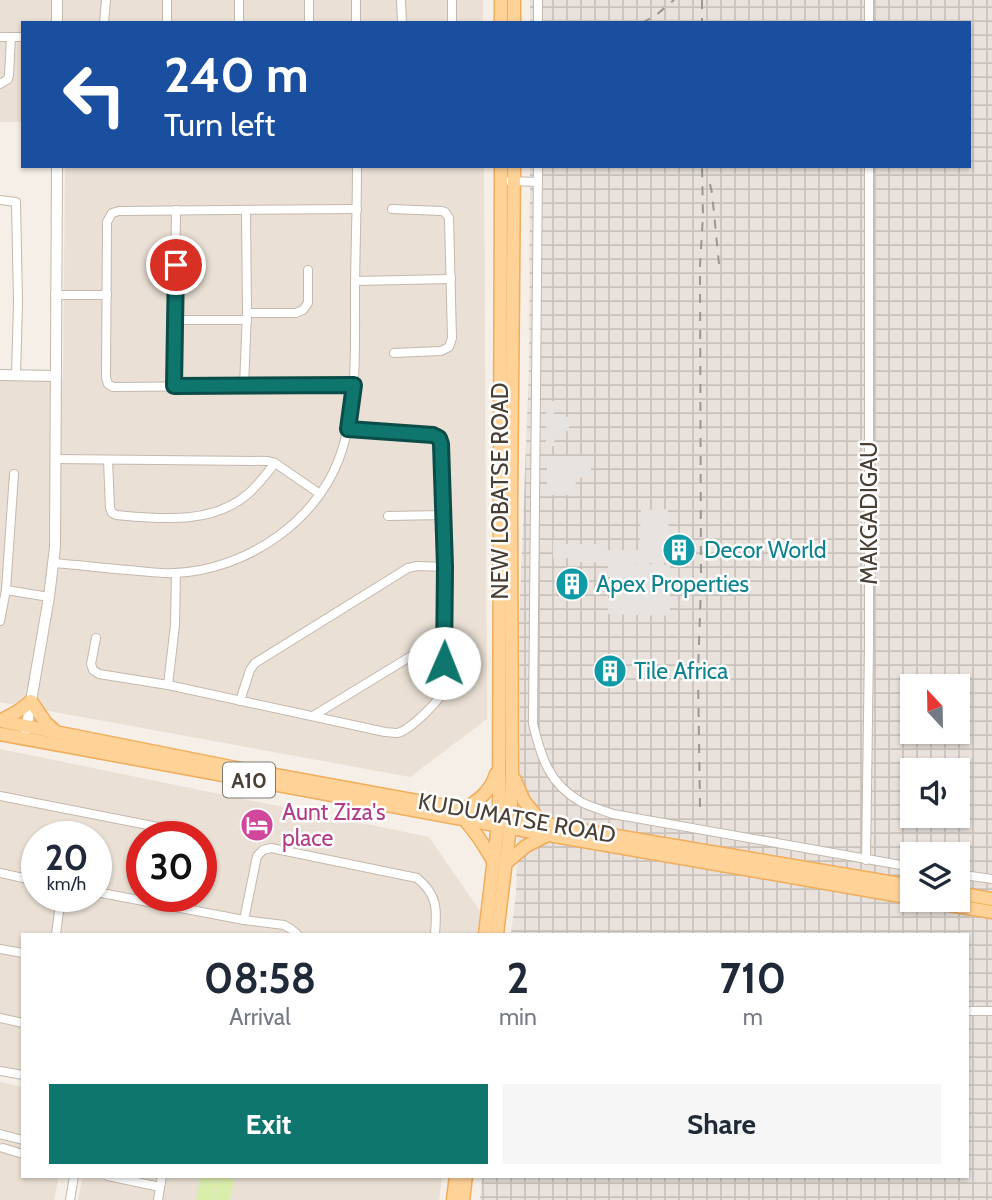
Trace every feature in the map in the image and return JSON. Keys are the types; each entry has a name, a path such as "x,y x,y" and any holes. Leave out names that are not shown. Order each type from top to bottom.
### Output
{"main road":[{"path":"501,0 501,21"},
{"path":"514,0 514,21"},
{"name":"NEW LOBATSE ROAD","path":"502,168 507,181 499,765 504,822"},
{"path":"497,933 500,862 512,773 512,493 507,181 513,168"},
{"path":"0,721 31,701 54,730"},
{"name":"KUDUMATSE ROAD","path":"0,721 26,732 464,814"},
{"name":"KUDUMATSE ROAD","path":"0,734 54,730 504,822 900,896"},
{"path":"499,765 494,780 485,793 464,814 500,862"},
{"path":"485,933 500,862 546,830 524,801 512,773"},
{"name":"KUDUMATSE ROAD","path":"546,830 900,884"},
{"path":"970,896 992,899"},
{"path":"970,908 992,912"},
{"path":"453,1200 456,1178"},
{"path":"463,1200 466,1178"}],"street":[{"path":"57,0 57,21"},
{"path":"104,21 106,0"},
{"path":"167,0 167,21"},
{"path":"239,0 239,21"},
{"path":"309,0 309,21"},
{"path":"356,0 356,21"},
{"path":"401,0 402,21"},
{"path":"452,0 452,21"},
{"path":"538,0 538,21"},
{"path":"869,0 869,21"},
{"path":"0,37 21,37"},
{"path":"0,84 8,79 11,37"},
{"path":"26,732 54,563 57,168"},
{"path":"54,563 176,573 203,569 236,560 265,545 301,517 320,494 339,458 348,429 354,385 357,168"},
{"path":"538,168 533,724 547,769 562,788 581,802 612,814 900,865"},
{"name":"MAKGADIGAU","path":"866,860 869,168"},
{"path":"507,181 538,182"},
{"path":"0,200 16,202 16,375"},
{"path":"354,385 113,387 108,384 107,222 115,211 357,209"},
{"path":"392,209 442,211 450,221 452,338 449,347 441,351 394,353"},
{"path":"174,386 176,210"},
{"path":"244,386 247,316 246,211"},
{"path":"175,320 296,313 303,310 308,303 308,270"},
{"path":"355,281 451,279"},
{"path":"55,295 107,295"},
{"path":"0,375 55,376"},
{"path":"96,638 91,664 93,670 99,674 168,685 385,732 397,733 407,729 442,695 444,689 445,567 441,444 436,436 348,429"},
{"path":"55,460 260,460 275,463 320,494"},
{"path":"108,460 110,508 113,513 171,520 205,514 238,502 251,492 275,463"},
{"path":"0,621 6,590 14,474"},
{"path":"388,516 444,515"},
{"path":"240,701 255,663 408,568 445,567"},
{"path":"168,685 175,625 176,573"},
{"path":"6,590 49,597"},
{"path":"313,716 444,636"},
{"path":"0,796 127,821"},
{"path":"244,920 257,856 263,850 271,848 417,878 424,884 436,904 435,933"},
{"path":"0,873 21,878"},
{"path":"970,876 992,879"},
{"path":"56,933 59,912"},
{"path":"211,912 244,920 284,925 296,933"},
{"path":"0,949 21,953"},
{"path":"969,1011 992,1011"},
{"path":"0,1018 21,1023"},
{"path":"0,1071 21,1075"},
{"path":"0,1134 21,1139"},
{"path":"1,1149 21,1154"},
{"path":"70,1200 74,1178"},
{"path":"117,1178 160,1187"},
{"path":"158,1200 162,1178"}],"shaded area":[{"path":"0,0 483,0 483,21 21,21 21,122 0,122"},
{"path":"530,0 992,0 992,1200 480,1200 482,1178 969,1178 969,933 511,933 516,893 520,748 519,624 529,370 530,168 971,168 971,21 530,21"},
{"path":"65,168 484,168 487,719 410,777 0,702 0,378 63,378"},
{"path":"554,401 554,416 569,417 569,431 555,431 554,446 546,446 546,402"},
{"path":"547,456 591,456 591,477 576,478 575,495 547,495"},
{"path":"668,509 670,563 626,563 670,565 670,616 608,614 608,598 615,598 615,577 608,577 608,563 573,562 571,558 553,558 553,540 561,540 562,544 596,544 597,550 639,550 641,510"},
{"path":"0,749 429,837 480,911 477,933 21,933 21,1070 0,1066"},
{"path":"0,1082 21,1087 21,1178 59,1178 54,1200 0,1200"},
{"path":"83,1178 442,1179 439,1200 78,1200"}],"green space":[{"path":"201,1178 217,1178 212,1200 196,1200"},
{"path":"218,1178 234,1179 230,1200 213,1200"}],"railway":[{"path":"646,21 674,0"},
{"path":"702,0 702,21"},
{"path":"700,807 698,672 701,586 702,168"},
{"path":"710,184 719,264"}],"place":[{"name":"Decor World","path":"679,550"},
{"name":"Apex Properties","path":"572,584"},
{"name":"Tile Africa","path":"610,671"},
{"name":"Aunt Ziza's place","path":"257,825"}],"route":[{"path":"176,265 174,386 354,385 348,429 433,435 439,438 444,515 444,663"}]}
